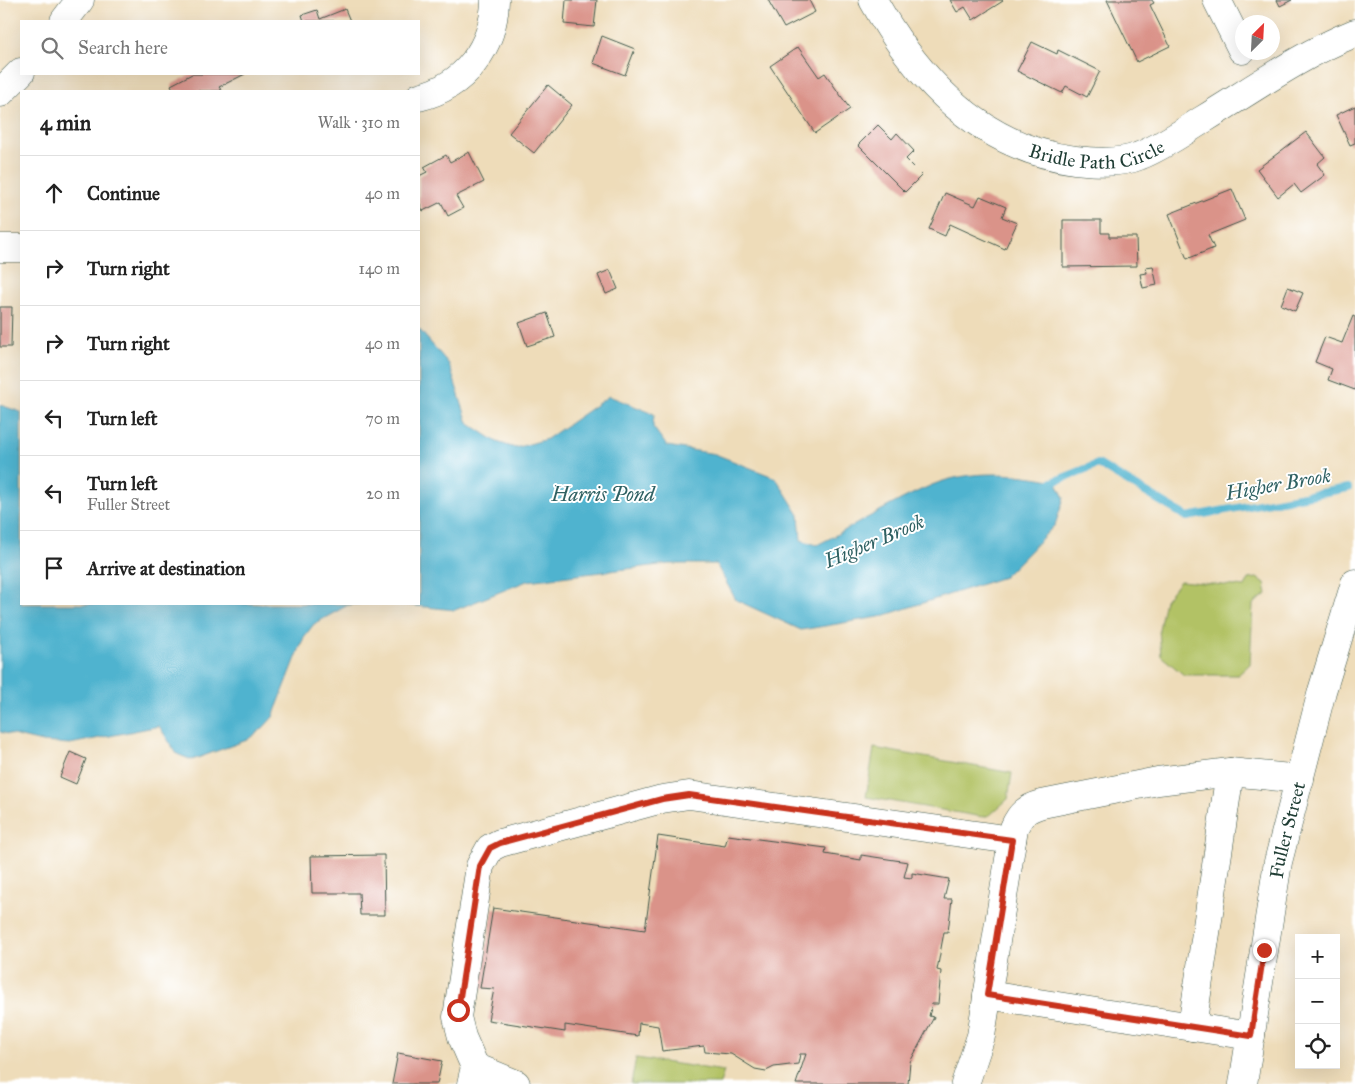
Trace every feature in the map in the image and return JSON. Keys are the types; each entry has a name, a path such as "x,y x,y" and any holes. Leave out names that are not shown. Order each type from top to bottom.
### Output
{"street":[{"path":"65,20 80,0"},
{"path":"420,97 452,83 475,63 488,38 495,13 495,0"},
{"name":"Bridle Path Circle","path":"873,0 897,41 924,77 939,93 961,110 1016,145 1060,158 1111,161 1137,157 1162,145 1260,84 1339,39 1355,33"},
{"path":"1217,0 1235,35"},
{"path":"1248,60 1260,84"},
{"path":"0,93 20,73"},
{"path":"0,248 20,248"},
{"name":"Fuller Street","path":"1243,1084 1275,882 1340,628 1355,583"},
{"path":"965,1084 981,1036 1014,828 1020,814 1033,806 1158,781 1230,772 1300,779"},
{"path":"1192,1027 1230,772"},
{"path":"516,1084 473,1076 462,1037 458,1010 480,866 490,848 500,843 662,799 689,795 1012,840"},
{"path":"987,995 1251,1036"}],"green space":[{"path":"1257,578 1265,584 1267,594 1253,604 1250,664 1238,675 1184,675 1161,656 1159,629 1165,600 1180,581 1245,587 1249,579"},
{"path":"874,748 1012,773 1008,799 990,815 983,817 866,797"},
{"path":"636,1058 724,1071 720,1084 631,1084"}],"water":[{"name":"Harris Pond","path":"420,330 449,364 468,423 497,442 515,448 547,439 609,396 654,414 653,427 667,446 715,454 776,478 799,515 801,540 817,545 917,492 932,485 962,476 994,474 1056,481 1064,498 1055,525 1004,577 879,617 801,630 736,600 716,564 668,564 527,581 455,610 407,605 420,605"},
{"path":"0,405 20,412 20,605 348,605 314,624 304,637 273,717 262,729 247,740 192,760 177,754 159,726 70,744 42,742 0,732"}],"building":[{"path":"566,0 597,0 594,27 564,24"},
{"path":"768,0 809,0 815,12 784,28"},
{"path":"950,0 1003,1 973,20 965,7 957,12"},
{"path":"1107,0 1152,0 1154,3 1150,5 1170,46 1137,62"},
{"path":"1277,0 1292,0 1280,6"},
{"path":"345,9 350,20 304,20 302,15 317,10 320,19"},
{"path":"602,36 635,49 625,75 593,63"},
{"path":"1032,42 1057,54 1058,50 1100,71 1087,97 1066,86 1062,93 1017,71"},
{"path":"798,47 819,77 825,73 850,109 815,133 770,66"},
{"path":"190,75 243,75 219,87 221,90 174,90 171,85"},
{"path":"548,85 572,105 534,153 509,133"},
{"path":"1355,106 1355,143 1350,145 1336,115"},
{"path":"878,125 892,139 897,133 914,151 906,159 922,175 905,192 858,145"},
{"path":"1306,132 1325,157 1317,164 1325,175 1301,193 1294,184 1278,197 1257,169"},
{"path":"469,152 484,182 456,196 463,208 448,216 441,202 423,211 420,204 420,176 427,172 424,167 446,155 450,162"},
{"path":"1232,189 1245,220 1208,235 1214,248 1187,259 1169,214"},
{"path":"945,193 975,206 980,196 1006,207 1002,217 1017,223 1005,249 950,224 945,236 929,229"},
{"path":"1063,220 1101,220 1101,233 1109,233 1109,237 1136,237 1137,266 1063,267"},
{"path":"1153,266 1157,285 1143,288 1140,274 1147,273 1146,267"},
{"path":"610,270 618,289 606,294 598,275"},
{"path":"1288,287 1303,293 1295,311 1281,305"},
{"path":"0,307 12,307 11,347 0,347"},
{"path":"547,313 555,337 527,346 519,323"},
{"path":"1353,316 1355,317 1355,390 1328,380 1332,369 1315,362 1325,337 1342,343"},
{"path":"70,752 86,759 76,784 60,777"},
{"path":"728,835 826,848 825,854 861,860 861,855 908,862 904,877 912,878 912,873 949,879 944,899 952,899 948,932 944,932 937,970 941,971 938,1004 932,1004 929,1016 934,1017 910,1062 908,1084 796,1084 806,1054 800,1054 798,1064 774,1067 766,1071 755,1069 731,1054 705,1052 704,1046 662,1051 658,1026 639,1023 638,1036 565,1025 565,1032 488,1020 494,989 480,988 493,908 645,930 658,836 725,846"},
{"path":"384,855 385,915 360,915 359,893 312,893 311,856"},
{"path":"398,1053 442,1061 437,1084 392,1084"}],"waterway":[{"name":"Higher Brook","path":"1048,484 1098,464 1187,517 1348,488"}],"route":[{"path":"458,1010 480,866 490,848 500,843 662,799 689,795 702,795 1012,840 987,995 1251,1036 1264,950"}]}
